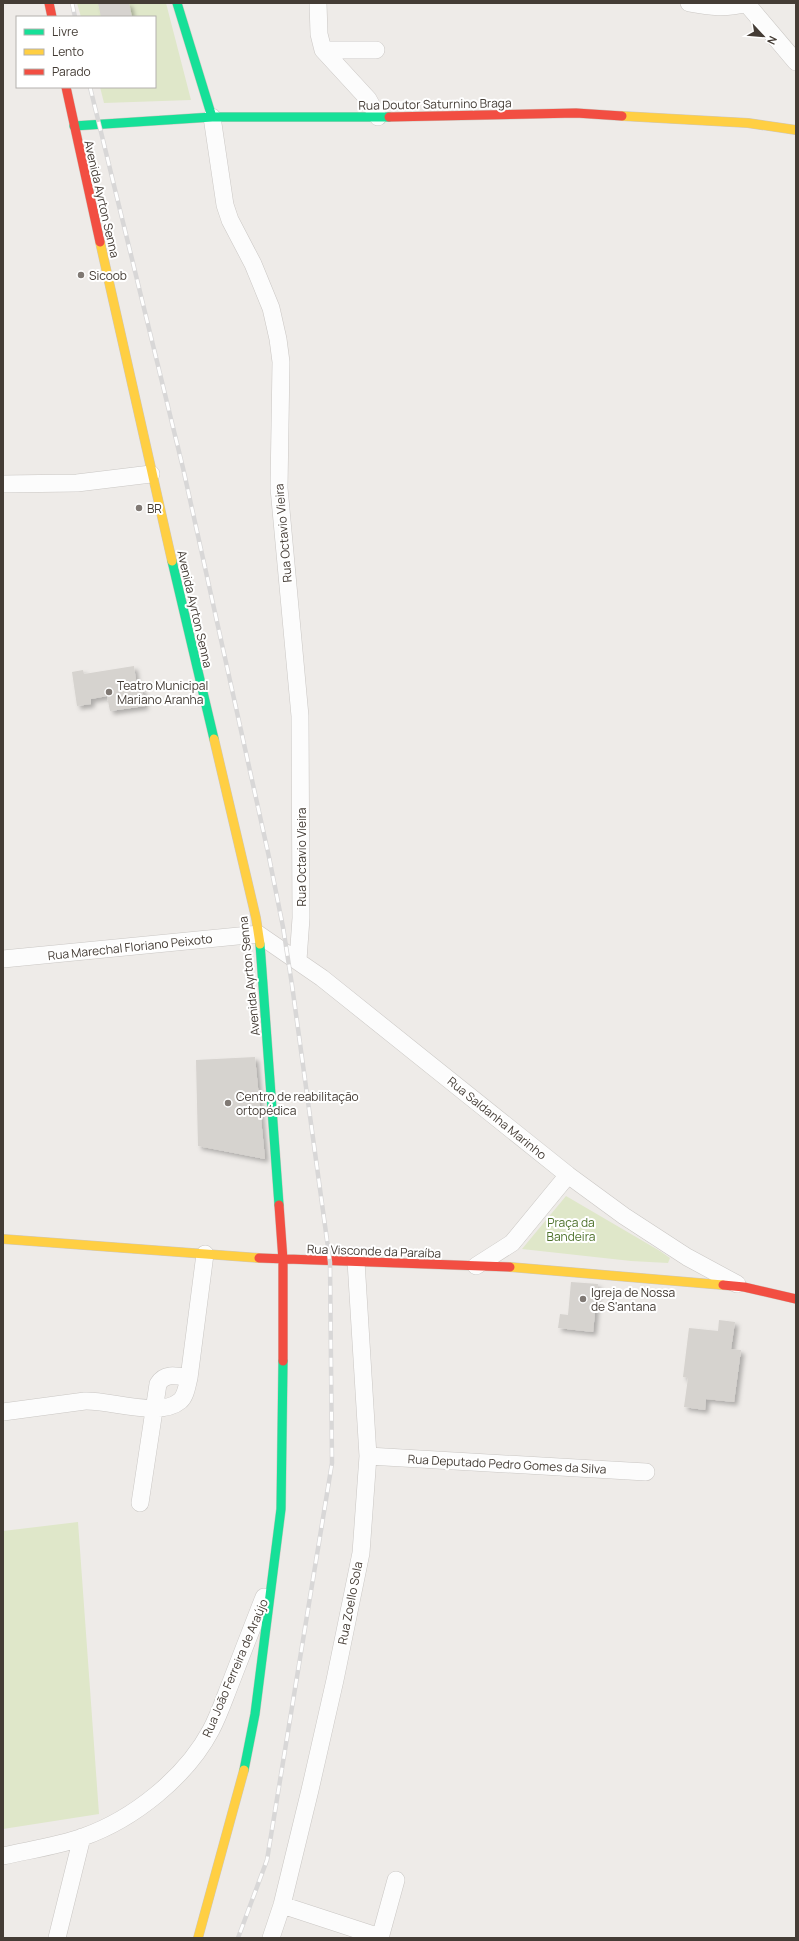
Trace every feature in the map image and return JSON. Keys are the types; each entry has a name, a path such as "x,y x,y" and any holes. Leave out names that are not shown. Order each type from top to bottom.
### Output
{"main road":[{"path":"49,3 52,16"},
{"path":"177,3 212,117"},
{"name":"Avenida Ayrton Senna","path":"66,88 151,474 256,918 262,960 283,1260 282,1502 255,1714 245,1768 198,1938"},
{"name":"Rua Doutor Saturnino Braga","path":"74,126 212,117 378,117 576,113 740,122 796,130"},
{"name":"Rua Visconde da Paraíba","path":"3,1238 283,1260 523,1267 744,1287 796,1299"}],"street":[{"path":"318,3 319,34 323,50 368,99 378,117"},
{"path":"689,3 708,7 729,8 746,3 796,62"},
{"path":"323,50 376,50"},
{"name":"Rua Octavio Vieira","path":"212,117 225,204 230,220 253,264 272,308 281,362 279,488 300,716 301,918 298,960"},
{"path":"3,484 77,483 151,474"},
{"name":"Rua Saldanha Marinho","path":"258,934 298,960 568,1175 661,1242 744,1287"},
{"name":"Rua Marechal Floriano Peixoto","path":"3,959 258,934"},
{"path":"476,1266 512,1243 568,1175"},
{"path":"512,1243 516,1258 523,1267"},
{"path":"3,1412 85,1401 97,1401 153,1409 166,1407 180,1401 186,1390 189,1378 205,1254"},
{"name":"Rua Zoello Sola","path":"271,1938 282,1905 335,1680 361,1554 368,1456 356,1261"},
{"path":"140,1503 156,1388 160,1380 167,1376 189,1378"},
{"name":"Rua Deputado Pedro Gomes da Silva","path":"368,1456 646,1472"},
{"name":"Rua João Ferreira de Araújo","path":"3,1856 82,1837 110,1825 138,1808 162,1788 198,1751 212,1729 274,1573"},
{"path":"57,1938 82,1837"},
{"path":"282,1905 380,1938 396,1880"}],"green space":[{"path":"77,3 166,3 191,100 104,103 100,88 156,88 156,16 81,16"},
{"name":"Praça da Bandeira","path":"566,1196 660,1251 670,1258 668,1263 631,1261 522,1249"},
{"path":"78,1522 99,1814 3,1829 3,1531"}],"building":[{"path":"98,3 129,3 132,16 101,16"},
{"name":"Teatro Municipal Mariano Aranha","path":"134,666 137,688 142,688 145,706 110,711 107,696 91,699 91,704 77,706 72,672 83,670 84,674"},
{"name":"Centro de reabilitação ortopédica","path":"255,1057 265,1159 198,1146 196,1060"},
{"name":"Igreja de Nossa de S'antana","path":"571,1282 598,1284 593,1332 558,1328 560,1314 568,1315"},
{"path":"719,1320 735,1322 731,1349 741,1350 734,1402 706,1399 705,1410 684,1407 688,1378 683,1377 689,1328 718,1331"}],"railway":[{"path":"72,3 75,16"},
{"path":"90,88 183,468 269,857 283,927 292,985 330,1262 332,1463 267,1860 238,1938"}],"traffic: fast":[{"path":"177,3 212,117"},
{"path":"74,126 212,117 389,117"},
{"path":"172,561 214,739"},
{"path":"260,944 279,1205"},
{"path":"244,1770 255,1714 281,1509 283,1361"}],"traffic: slow":[{"path":"622,116 748,123 796,130"},
{"path":"100,242 172,561"},
{"path":"214,739 256,918 260,944"},
{"path":"3,1239 259,1258"},
{"path":"510,1267 723,1285"},
{"path":"198,1938 244,1770"}],"traffic: jam":[{"path":"49,3 52,16"},
{"path":"66,88 100,242"},
{"path":"389,117 576,113 622,116"},
{"path":"279,1205 283,1260 283,1361"},
{"path":"259,1258 510,1267"},
{"path":"723,1285 744,1287 796,1299"}],"place":[{"name":"Sicoob","path":"81,275"},
{"name":"BR","path":"139,508"},
{"name":"Teatro Municipal Mariano Aranha","path":"109,692"},
{"name":"Centro de reabilitação ortopédica","path":"228,1103"},
{"name":"Igreja de Nossa de S'antana","path":"583,1299"}]}
